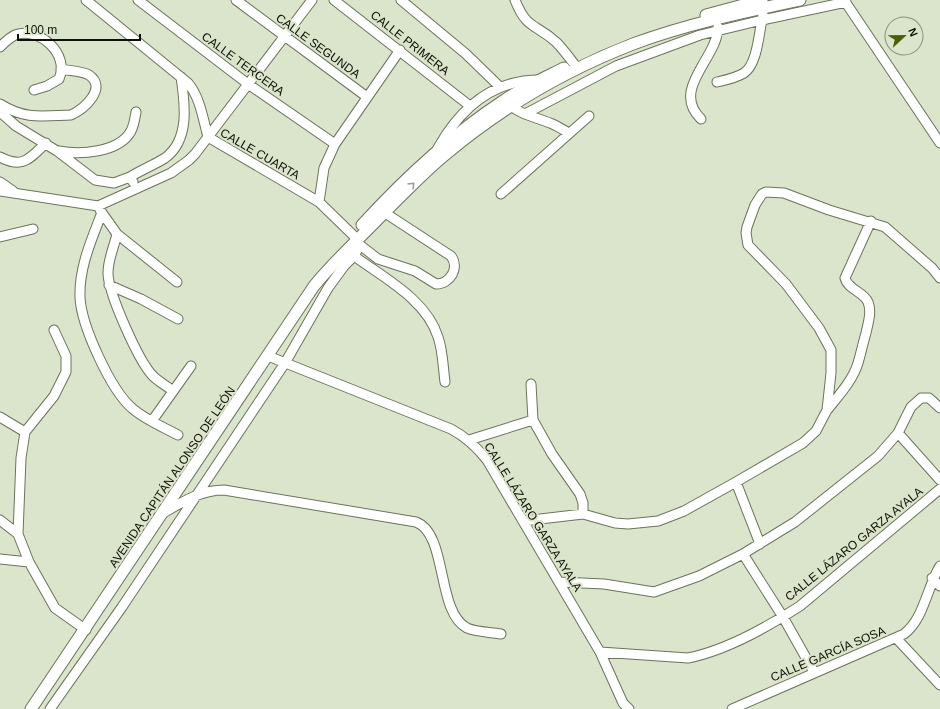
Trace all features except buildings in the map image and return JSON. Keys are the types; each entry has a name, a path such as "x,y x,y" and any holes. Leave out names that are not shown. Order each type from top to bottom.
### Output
{"main road":[{"name":"AVENIDA CAPITÁN ALONSO DE LEÓN","path":"381,210 444,155 508,103 637,35 726,4 763,4 800,0"},
{"name":"AVENIDA CAPITÁN ALONSO DE LEÓN","path":"31,709 165,512 314,286 336,259 348,251 413,172 436,151 508,103 539,80 634,44 763,4"}],"street":[{"name":"CALLE CUARTA","path":"86,0 181,77 191,87 195,93 208,137 319,202 378,259 415,271 436,284 444,283 455,267 454,260 381,210"},
{"name":"CALLE TERCERA","path":"138,0 248,84 335,144"},
{"name":"CALLE SEGUNDA","path":"236,0 368,97"},
{"path":"0,191 100,210 171,172 189,160 208,137 312,0"},
{"name":"CALLE PRIMERA","path":"334,0 470,106"},
{"path":"401,0 466,54 500,87"},
{"path":"515,0 524,19 530,25 554,41 576,66"},
{"path":"525,114 616,66 700,35 845,1 940,143"},
{"path":"717,82 735,78 748,70 756,52 762,20 763,4"},
{"path":"700,120 693,112 690,100 691,92 694,82 715,41 718,31 717,19"},
{"path":"0,47 14,36 28,34 48,42 55,49 61,69 57,81 34,90"},
{"path":"319,202 324,168 335,144 400,50"},
{"path":"0,104 12,111 27,116 71,114 77,112 91,99 96,90 95,82 88,75 61,69"},
{"path":"0,112 16,126 46,143 95,180 103,183 114,183 130,177 165,158 175,148 183,126 185,105 181,77"},
{"path":"436,151 453,123 470,106 500,87 522,81 539,80"},
{"path":"508,103 525,114 552,124 570,133"},
{"path":"57,151 85,154 120,142 131,131 136,112"},
{"path":"500,194 589,116"},
{"path":"0,157 11,163 20,163 28,159 46,143"},
{"path":"130,177 137,189"},
{"path":"0,182 16,193"},
{"path":"827,410 832,358 827,340 786,284 748,246 746,233 755,205 762,194 766,192 784,193 829,210 878,223 891,231 932,268 940,278"},
{"path":"100,210 117,234 177,282"},
{"path":"100,210 82,270 80,298 93,343 115,388 133,409 152,422 178,435"},
{"path":"523,521 582,514 628,524 658,521 684,511 809,439 821,422 827,410 844,388 858,364 870,310 867,301 860,293 847,284 845,278 871,221"},
{"path":"0,237 34,229"},
{"path":"117,234 109,261 109,285 131,337 147,368 159,381 173,391"},
{"path":"50,709 122,607 285,363 328,288 344,266 348,251 407,295 427,316 438,336 445,382"},
{"path":"109,285 141,299 178,319"},
{"path":"54,330 66,356 66,372 54,396 25,432 21,458 18,534 29,562 55,608 86,630"},
{"name":"CALLE LÁZARO GARZA AYALA","path":"268,356 451,429 469,440 487,460 560,582 600,652 626,706"},
{"path":"152,422 191,366"},
{"path":"531,384 532,420 552,454 580,494 583,503 582,514"},
{"path":"560,582 604,584 654,592 699,576 760,544 794,522 878,456 898,433 911,407 918,401 925,397 930,398 940,408"},
{"path":"0,417 25,432"},
{"path":"469,440 532,420"},
{"path":"898,433 940,480"},
{"path":"736,482 760,544"},
{"name":"CALLE LÁZARO GARZA AYALA","path":"600,652 675,658 700,656 722,648 783,617 813,596 940,489"},
{"path":"165,512 197,494 209,491 224,490 408,520 422,524 431,536 455,618 468,628 500,634"},
{"path":"0,520 18,534"},
{"path":"742,554 783,617 814,672"},
{"path":"0,559 29,562"},
{"path":"896,638 910,629 914,623 932,578 940,566"},
{"path":"932,578 940,586"},
{"name":"CALLE GARCÍA SOSA","path":"732,709 814,672 896,638 940,685"}]}
